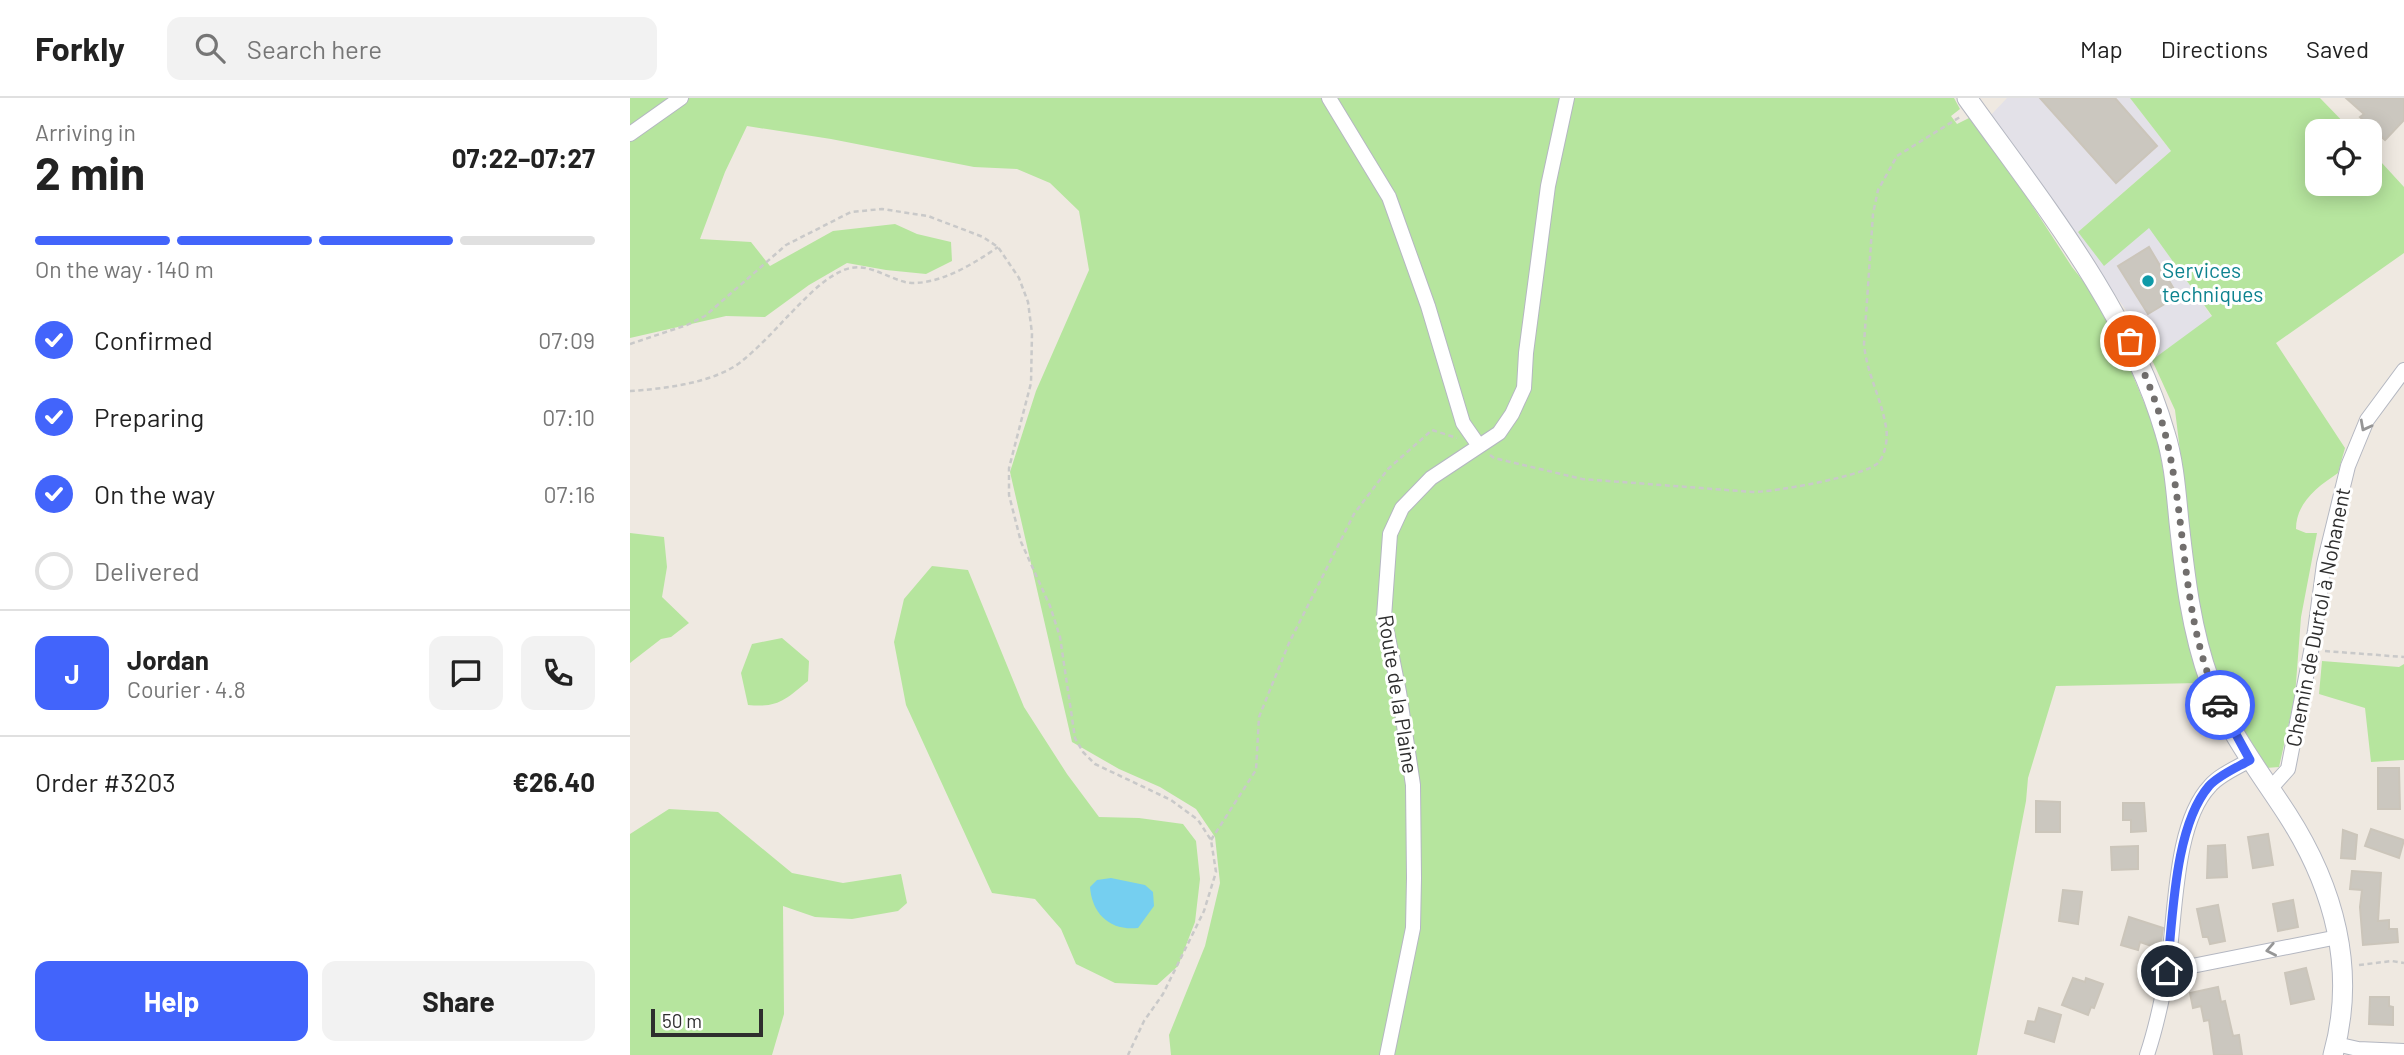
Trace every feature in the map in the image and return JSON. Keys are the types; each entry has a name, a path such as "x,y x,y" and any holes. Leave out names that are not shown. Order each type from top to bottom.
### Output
{"street":[{"path":"630,134 681,98"},
{"path":"1329,98 1390,197 1428,306 1463,423 1479,446"},
{"name":"Route de la Plaine","path":"1387,1055 1413,928 1414,878 1413,785 1384,617 1390,534 1402,508 1431,478 1499,433 1512,414 1524,388 1526,353 1548,186 1567,98"},
{"path":"1971,103 2107,301 2123,327 2140,364 2168,445 2189,599 2197,644 2210,684 2250,760 2295,827 2327,895 2343,968 2342,1018 2335,1049 2404,1051"},
{"name":"Chemin de Durtol à Nohanent","path":"2270,789 2288,769 2324,564 2348,466 2367,420 2404,370"},
{"path":"2147,1055 2157,1026 2167,971 2179,867 2186,832 2200,799 2210,784 2250,760"},
{"path":"2167,971 2338,937"}],"path":[{"path":"1211,840 1256,771 1259,717 1289,643 1354,514 1388,469 1432,430 1479,446 1493,458 1582,479 1753,492 1772,492 1860,471 1878,463 1885,448 1887,429 1866,365 1864,344 1873,214 1878,190 1897,156 1971,103"},
{"path":"630,344 687,325 705,316 786,245 851,212 882,209 928,216 983,237 998,247 1019,278 1028,302 1032,333 1031,383 1009,468 1009,495 1021,542 1050,606 1060,637 1074,738 1095,764 1171,800 1198,820 1211,840 1216,872 1204,911 1163,994 1144,1021 1128,1055"},
{"path":"630,391 670,388 710,376 739,363 803,300 827,280 847,269 868,268 908,283 922,282 941,278 973,264 998,247"},
{"path":"2311,650 2404,657"},
{"path":"2343,968 2392,961 2404,963"}],"shaded area":[{"path":"2007,98 2130,98 2171,151 2078,232 2149,227 2212,317 2152,360 2130,316 1990,116"}],"green space":[{"path":"630,98 1954,98 1960,109 1951,116 1957,124 1969,118 2017,182 2072,267 2106,310 2157,434 2199,683 2056,686 2028,778 2026,801 1977,1055 1171,1055 1169,1035 1205,946 1220,883 1215,837 1196,809 1160,787 1119,769 1072,742 1010,472 1036,391 1089,270 1079,211 1050,183 1017,169 974,167 831,139 747,126 725,172 700,239 751,242 770,266 833,231 895,224 917,234 951,242 952,261 926,274 847,263 809,285 765,317 726,316 630,338"},
{"path":"2130,98 2320,98 2340,119 2305,119 2305,196 2382,196 2382,163 2404,187 2404,253 2276,343 2345,448 2338,473 2309,496 2297,520 2296,529 2317,533 2301,617 2295,696 2279,767 2266,768 2241,728 2216,677 2201,622 2175,410 2152,360 2212,316 2149,228 2104,266 2078,232 2171,151"},
{"path":"630,533 664,537 667,567 662,597 689,623 671,637 661,639 630,663"},
{"path":"932,566 968,570 1024,707 1067,774 1099,817 1139,818 1183,824 1196,841 1200,879 1195,922 1178,966 1157,985 1115,983 1076,964 1061,929 1035,899 992,893 906,705 894,642 904,599"},
{"path":"782,638 809,661 808,681 774,704 748,705 741,673 752,644"},
{"path":"2322,661 2399,667 2404,664 2404,760 2371,762 2365,708 2319,694"},
{"path":"669,809 718,812 792,873 843,883 901,874 907,903 898,911 852,919 815,917 783,906 784,1014 772,1055 630,1055 630,834"}],"water":[{"path":"1111,878 1145,885 1153,892 1154,906 1138,928 1119,927 1111,923 1104,919 1094,905 1090,887 1097,880"}],"building":[{"path":"2040,98 2115,98 2157,146 2116,183"},
{"path":"2346,98 2404,98 2404,120 2385,140 2382,137 2382,119 2362,119 2360,117 2364,114"},
{"name":"Services techniques","path":"2149,247 2178,296 2148,314 2118,266"},
{"path":"2378,768 2399,768 2400,809 2378,809"},
{"path":"2036,801 2060,802 2060,832 2036,832"},
{"path":"2123,803 2144,803 2146,831 2131,832 2131,820 2123,820"},
{"path":"2371,829 2404,840 2399,858 2365,846"},
{"path":"2343,830 2357,835 2355,859 2341,858"},
{"path":"2268,834 2273,865 2253,868 2248,837"},
{"path":"2225,845 2227,877 2207,878 2208,846"},
{"path":"2138,846 2138,869 2112,870 2111,847"},
{"path":"2352,871 2381,873 2378,921 2389,920 2389,929 2397,929 2398,942 2363,945 2360,907 2362,890 2350,889"},
{"path":"2063,890 2082,892 2078,924 2059,921"},
{"path":"2293,900 2298,927 2278,931 2273,904"},
{"path":"2218,905 2225,941 2210,944 2208,937 2203,937 2197,909"},
{"path":"2129,917 2163,928 2160,949 2140,942 2138,950 2121,945"},
{"path":"2306,968 2314,999 2291,1004 2285,973"},
{"path":"2073,978 2085,982 2086,978 2103,984 2094,1008 2091,1007 2088,1015 2062,1005"},
{"path":"2218,987 2221,1002 2225,1001 2233,1036 2239,1035 2242,1055 2214,1055 2209,1020 2204,1021 2201,1006 2193,1008 2190,993"},
{"path":"2370,997 2389,997 2389,1006 2393,1007 2393,1025 2369,1024"},
{"path":"2039,1008 2061,1015 2054,1042 2025,1033 2028,1021 2035,1022"}],"way so far":[{"path":"2130,341 2166,435 2197,644 2220,705"}],"place":[{"name":"Services techniques","path":"2148,281"}],"route":[{"path":"2167,971 2179,867 2186,832 2200,799 2210,784 2250,760 2220,705"}]}
